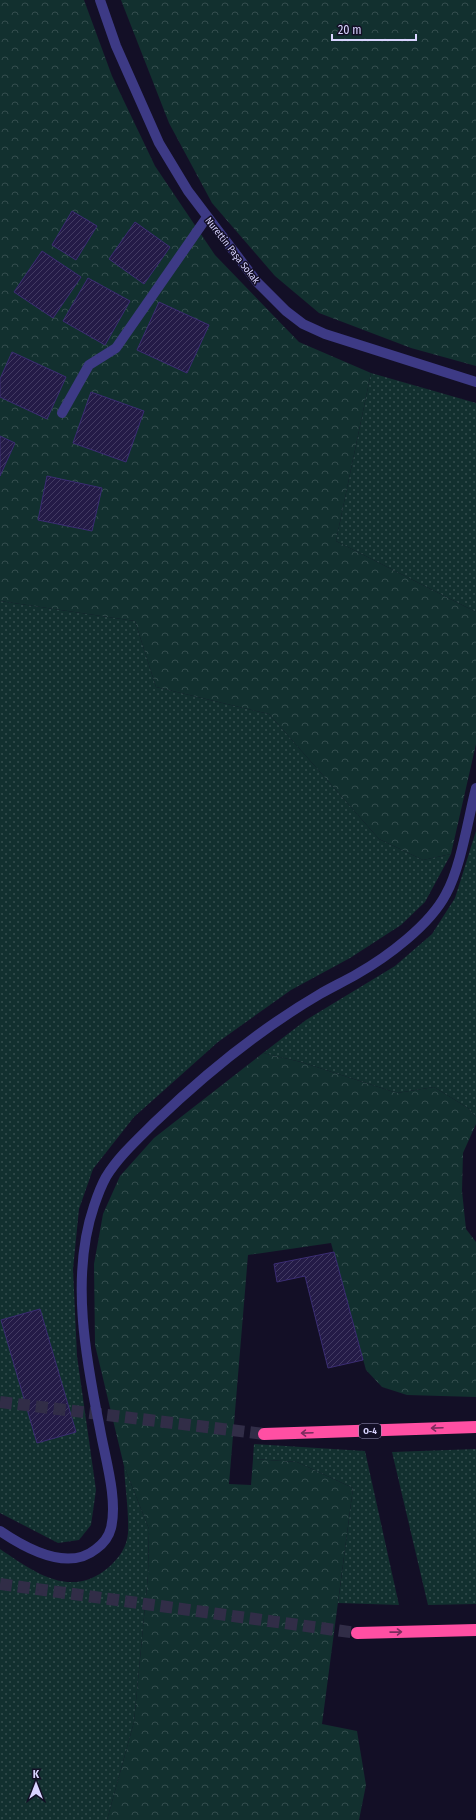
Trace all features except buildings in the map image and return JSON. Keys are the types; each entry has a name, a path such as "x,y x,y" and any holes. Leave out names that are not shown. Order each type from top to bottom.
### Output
{"highway":[{"name":"O-4","path":"264,1434 476,1427"},
{"path":"357,1633 476,1630"}],"street":[{"name":"Nurettin Paşa Sokak","path":"100,0 116,46 159,143 188,191 257,282 286,311 303,324 325,334 476,382"},
{"path":"62,412 89,365 116,348 207,217"},
{"path":"0,1531 34,1550 56,1558 74,1558 90,1555 101,1546 111,1530 113,1510 110,1481 88,1365 82,1283 86,1242 93,1207 106,1177 134,1143 190,1088 249,1041 320,994 358,974 397,946 430,917 446,894 456,869 476,788"}],"green space":[{"path":"0,0 84,0 112,76 155,166 215,255 299,342 371,373 336,541 476,612 476,744 451,854 423,860 379,839 269,714 156,687 135,621 0,601"},
{"path":"121,0 476,0 476,366 411,348 319,313 275,276 212,203 169,123"},
{"path":"371,373 476,403 476,612 336,541"},
{"path":"0,601 135,621 156,687 269,714 379,839 423,860 451,854 425,902 401,925 350,958 291,990 218,1042 134,1117 93,1169 79,1209 73,1269 77,1356 96,1490 91,1525 79,1540 58,1543 0,1513"},
{"path":"476,831 476,1117 468,1108 434,1087 397,1093 301,1062 263,1053 306,1020 395,966 432,934 455,898"},
{"path":"263,1053 301,1062 397,1093 434,1087 468,1108 476,1117 476,1124 463,1153 462,1191 466,1229 476,1242 476,1397 407,1395 382,1387 366,1370 331,1243 248,1255 229,1484 251,1485 253,1459 297,1462 353,1488 322,1724 357,1731 366,1785 359,1820 107,1820 134,1722 148,1575 149,1529 124,1466 95,1345 94,1264 103,1214 120,1176 154,1138"},
{"path":"254,1444 365,1451 399,1605 338,1603 353,1488 297,1462 253,1459"},
{"path":"476,1449 476,1604 428,1605 392,1452"},
{"path":"124,1466 149,1529 148,1575 134,1722 107,1820 0,1820 0,1549 39,1574 53,1579 67,1582 81,1581 95,1577 116,1560 124,1548 127,1538 128,1516"}],"tunnel":[{"path":"0,1402 264,1434"},
{"path":"0,1584 357,1633"}]}
